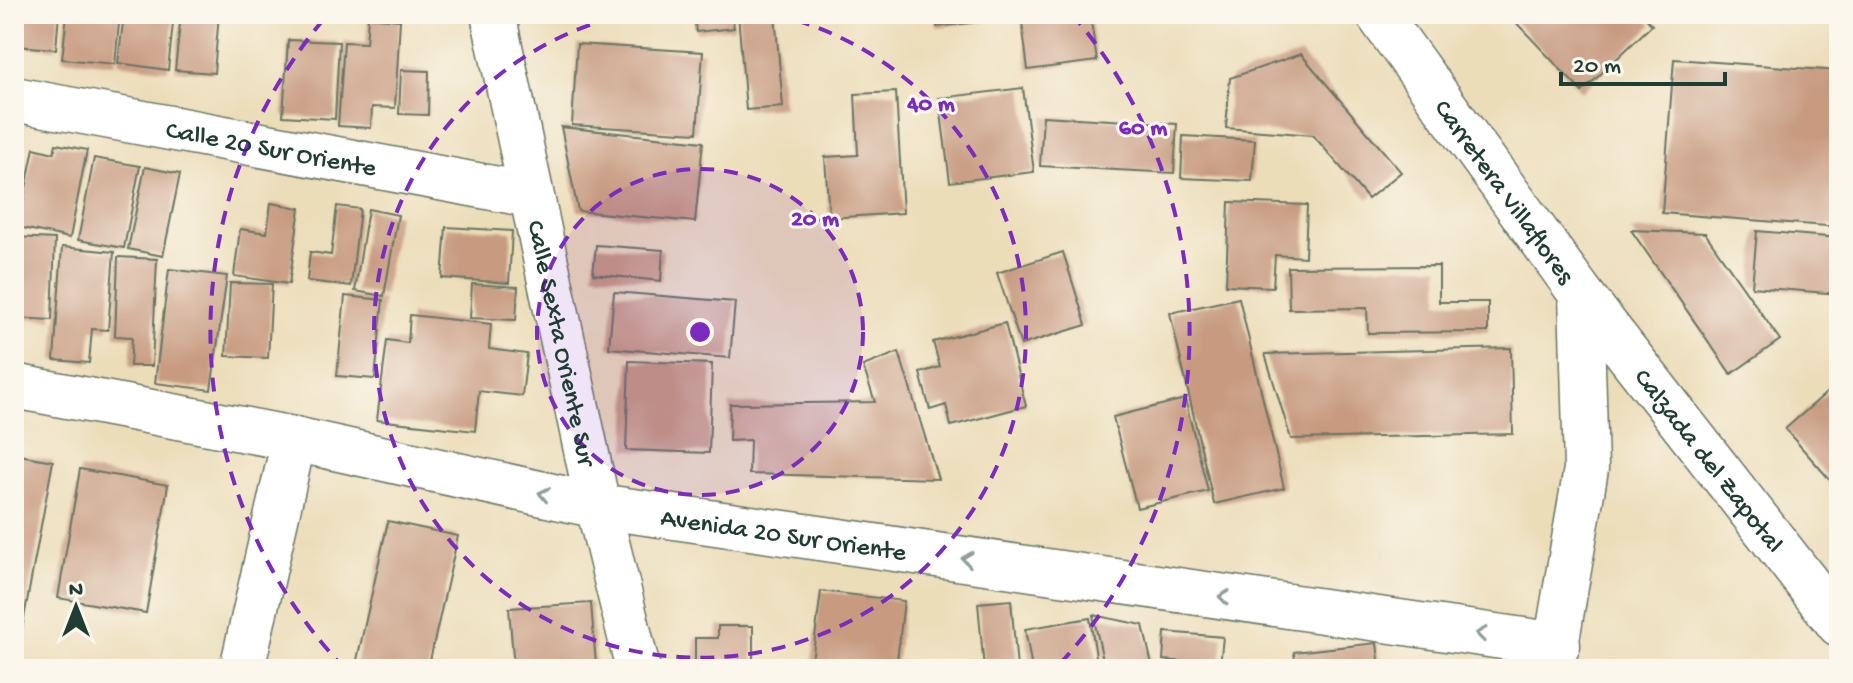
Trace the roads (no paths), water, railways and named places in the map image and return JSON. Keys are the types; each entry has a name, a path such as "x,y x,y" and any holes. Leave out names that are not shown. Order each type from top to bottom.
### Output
{"street":[{"name":"Calle Sexta Oriente Sur","path":"493,14 598,506 638,669"},
{"name":"Carretera Villaflores","path":"1378,14 1581,294 1586,469 1555,657"},
{"name":"Calle 20 Sur Oriente","path":"14,99 530,195"},
{"name":"Calzada del Zapotal","path":"1581,294 1839,624"},
{"name":"Avenida 20 Sur Oriente","path":"14,386 294,439 598,506 1555,657"},
{"path":"242,669 294,439"}]}
